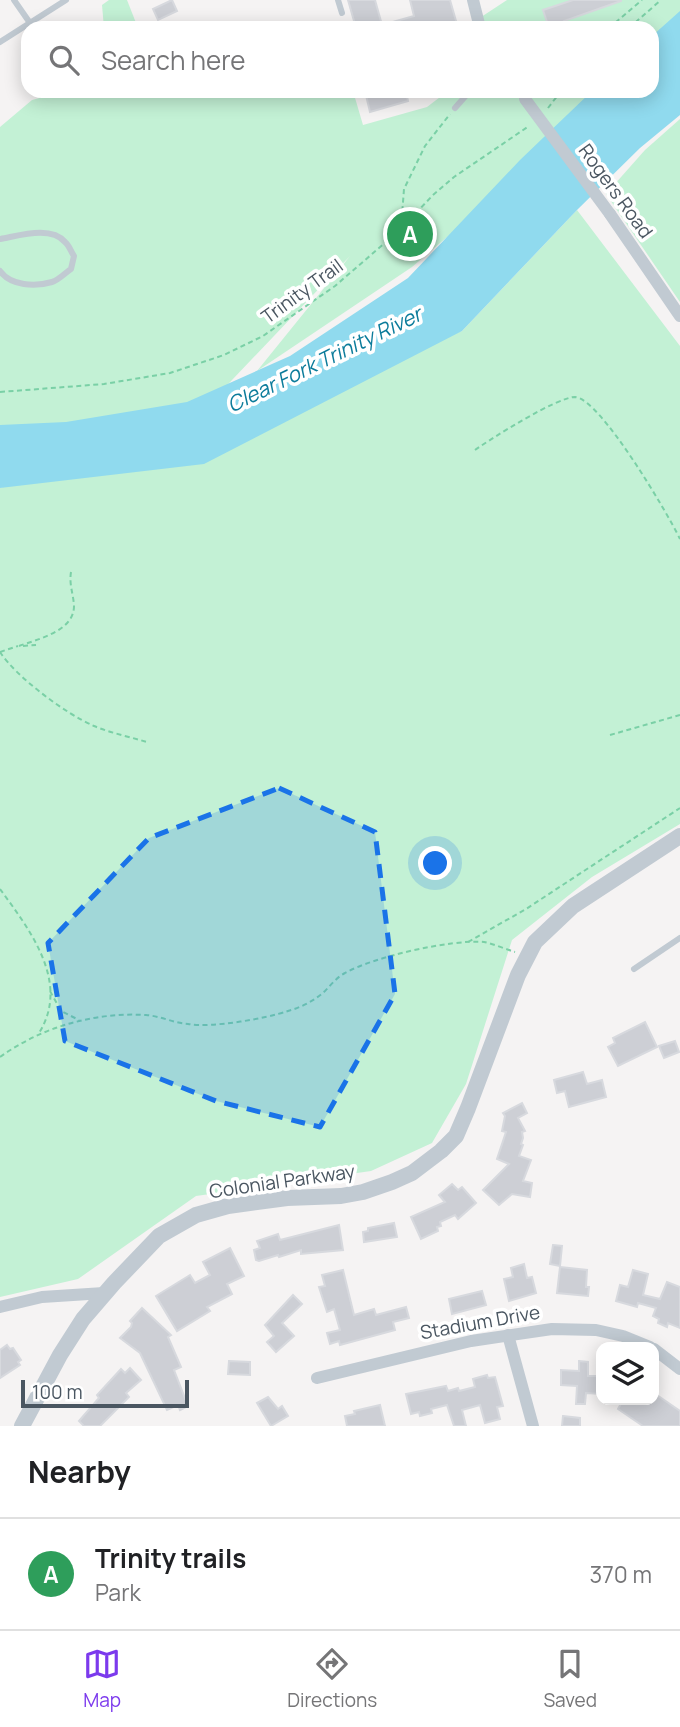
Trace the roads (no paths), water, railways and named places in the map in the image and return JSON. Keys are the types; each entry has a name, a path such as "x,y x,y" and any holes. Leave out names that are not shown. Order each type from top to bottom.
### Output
{"street":[{"path":"473,0 478,21"},
{"name":"Rogers Road","path":"523,98 610,214 680,316"},
{"name":"Colonial Parkway","path":"22,1426 60,1355 104,1293 159,1236 196,1215 228,1206 363,1192 392,1182 430,1161 456,1136 527,956 535,942 573,906 680,836"},
{"path":"0,1307 42,1297 104,1293"},
{"name":"Stadium Drive","path":"317,1378 417,1353 508,1335 576,1327 623,1336 638,1342"},
{"path":"508,1335 533,1426"},
{"name":"Stadium Drive","path":"659,1353 680,1369"}],"lane":[{"path":"14,0 29,21"},
{"path":"33,21 66,0"},
{"path":"338,0 341,13"},
{"path":"0,42 21,29"},
{"path":"455,108 464,98"},
{"path":"0,239 39,233 54,235 65,240 74,256 71,269 54,282 24,285 6,279 0,271"},
{"path":"634,969 680,938"}],"water":[{"name":"Clear Fork Trinity River","path":"680,11 680,115 640,148 577,210 462,331 204,464 0,488 0,425 66,422 187,402 290,356 408,278 520,160 585,98 659,98 659,30"}],"place":[{"name":"Trinity trails","path":"410,234"}]}
